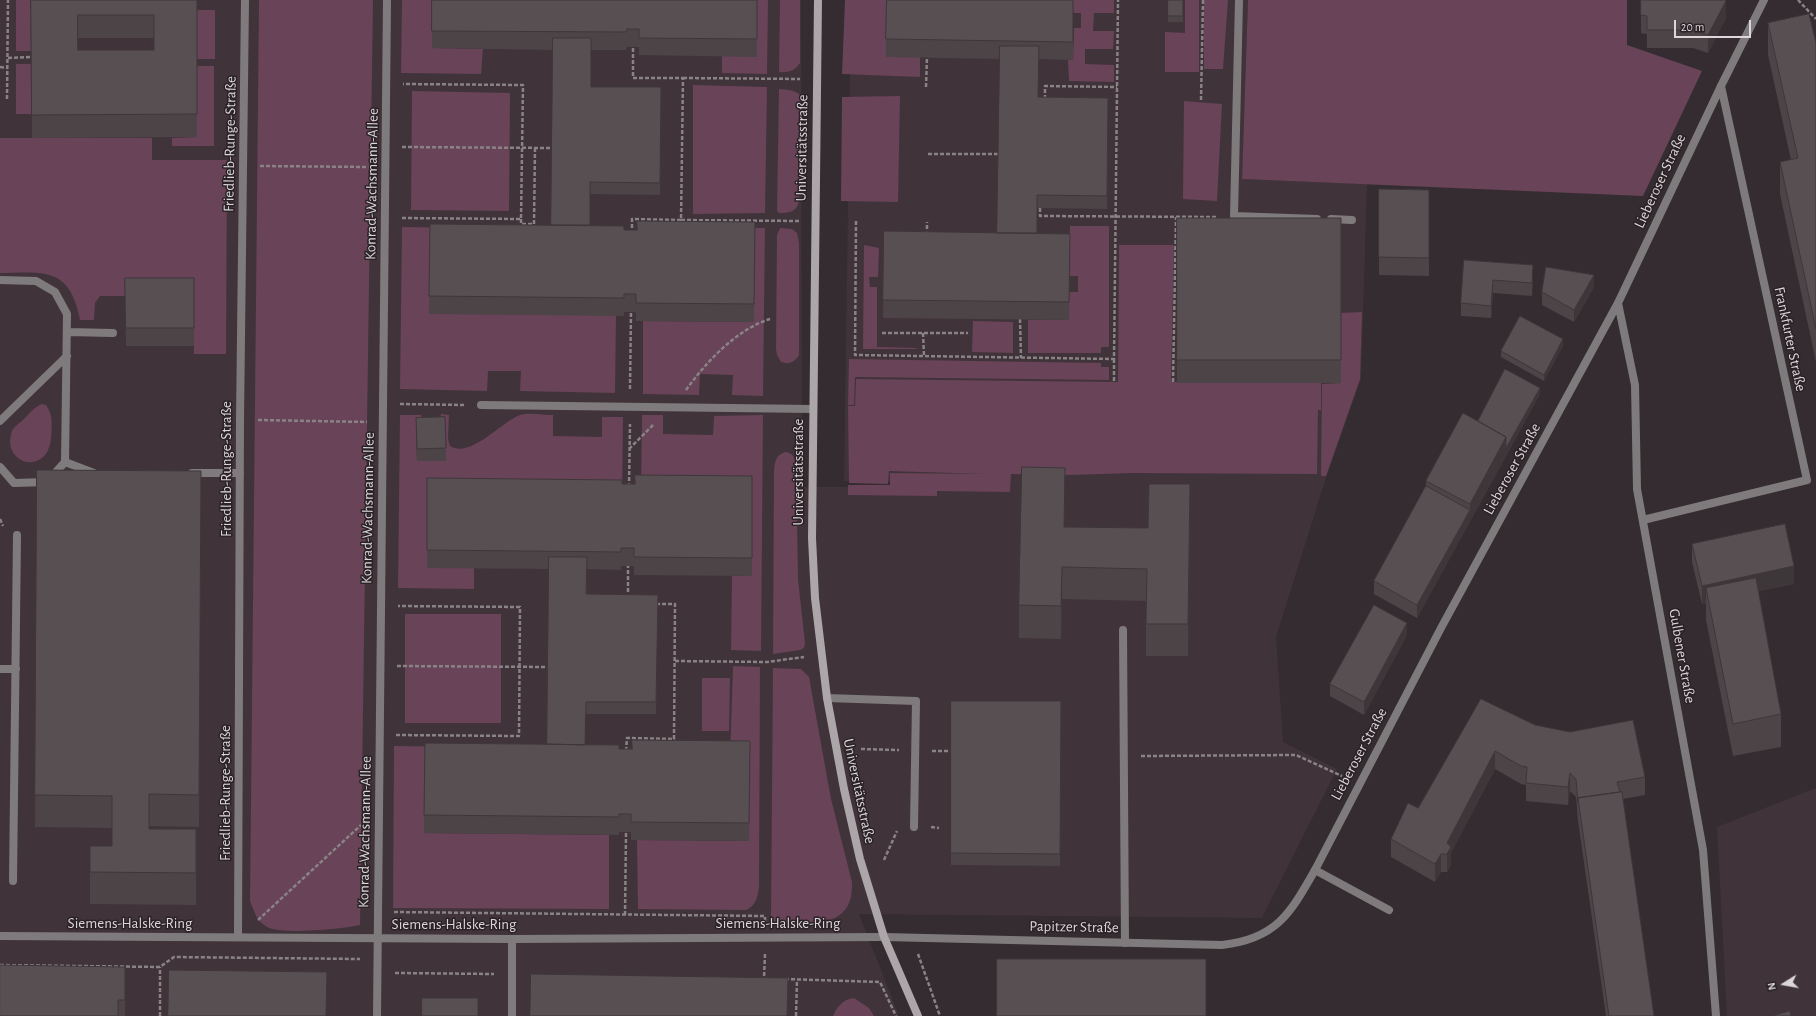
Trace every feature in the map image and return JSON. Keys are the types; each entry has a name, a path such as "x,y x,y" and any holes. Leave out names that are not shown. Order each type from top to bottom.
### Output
{"street":[{"name":"Friedlieb-Runge-Straße","path":"238,937 240,420 245,0"},
{"name":"Konrad-Wachsmann-Allee","path":"377,1016 387,0"},
{"name":"Universitätsstraße","path":"818,0 812,538 815,598 827,698 838,758 860,859 884,937 918,1016"},
{"path":"1239,0 1234,216 1352,220"},
{"name":"Lieberoser Straße","path":"1262,934 1280,923 1295,906 1315,870 1441,628 1618,303 1721,86 1764,0"},
{"name":"Frankfurter Straße","path":"1643,520 1806,480 1721,86"},
{"path":"0,280 36,281 55,292 67,314 65,462 47,482 14,483 0,467"},
{"name":"Gulbener Straße","path":"1618,303 1635,385 1637,489 1703,850 1716,1016"},
{"path":"67,332 113,333"},
{"path":"0,422 67,356"},
{"path":"481,405 671,406 813,409"},
{"path":"65,462 91,474 106,474"},
{"path":"181,473 240,473"},
{"path":"13,881 16,535"},
{"path":"1123,630 1125,943"},
{"path":"0,669 16,669"},
{"path":"827,698 916,701 914,826"},
{"path":"1315,870 1389,910"},
{"name":"Papitzer Straße","path":"884,937 1222,945 1241,943 1262,934"},
{"name":"Siemens-Halske-Ring","path":"0,936 512,939 884,937"},
{"path":"512,939 512,1016"}],"path":[{"path":"7,99 8,0"},
{"path":"1114,382 1118,0"},
{"path":"1201,100 1203,0"},
{"path":"1798,0 1816,19"},
{"path":"633,47 633,78 818,79"},
{"path":"8,58 32,57"},
{"path":"926,87 927,57"},
{"path":"0,68 8,68"},
{"path":"681,220 683,78"},
{"path":"387,84 523,85 521,224 534,224 535,148"},
{"path":"1045,101 1045,86 1117,87"},
{"path":"386,147 552,148"},
{"path":"928,154 999,154"},
{"path":"244,166 386,168"},
{"path":"1040,208 1040,216 1234,216"},
{"path":"1173,382 1176,217"},
{"path":"385,218 521,219"},
{"path":"631,241 632,219 815,222"},
{"path":"856,221 855,355 1114,359"},
{"path":"926,243 927,222"},
{"path":"629,449 685,392 696,375 737,336 757,323 770,319"},
{"path":"1020,319 1021,358"},
{"path":"882,333 968,333"},
{"path":"923,333 924,356"},
{"path":"383,404 481,405"},
{"path":"240,420 383,423"},
{"path":"628,566 628,604"},
{"path":"626,753 626,738 674,739 675,604 652,604"},
{"path":"380,735 519,736 520,667 520,607 381,606"},
{"path":"675,661 768,662 822,654"},
{"path":"380,666 548,667"},
{"path":"1124,756 1296,756 1342,776"},
{"path":"238,937 286,896 379,808"},
{"path":"625,915 626,832"},
{"path":"378,912 765,916"},
{"path":"764,978 765,937"},
{"path":"912,937 940,1016"},
{"path":"0,964 160,967 174,957 365,959 377,973 512,974"},
{"path":"160,967 160,1016"},
{"path":"757,978 771,979"},
{"path":"778,979 880,982 896,1016"},
{"path":"796,1016 798,980"}],"shaded area":[{"path":"0,0 801,0 802,487 948,487 948,482 844,481 851,0 1248,0 1242,179 1367,184 1361,379 1324,484 1276,637 1283,742 1337,769 1262,918 859,914 899,1016 0,1016"},
{"path":"16,0 31,0 32,51 16,51"},
{"path":"259,0 373,0 360,925 298,931 285,931 267,927 258,919 250,901"},
{"path":"402,0 432,0 432,48 483,49 481,74 401,73"},
{"path":"757,0 768,0 767,74 722,73 722,56"},
{"path":"780,0 800,0 800,63 794,70 785,72 779,72"},
{"path":"845,0 887,0 920,57 920,77 842,74"},
{"path":"1073,0 1114,0 1114,13 1094,13 1093,31 1114,31 1113,49 1085,49 1085,64 1114,65 1114,82 1069,81 1068,60 1073,60 1074,28 1081,28 1081,13 1073,13"},
{"path":"1185,0 1199,0 1199,72 1165,72 1165,32 1185,33"},
{"path":"1204,0 1228,0 1223,69 1204,69"},
{"path":"1248,0 1627,0 1627,45 1702,71 1643,196 1242,179"},
{"path":"197,10 215,10 215,59 197,59"},
{"path":"16,64 32,64 31,114 16,114"},
{"path":"197,66 214,66 214,146 172,146 172,138 197,137"},
{"path":"693,85 767,87 765,213 693,214"},
{"path":"779,89 792,91 800,95 799,201 794,210 786,213 779,213 777,211"},
{"path":"412,91 510,93 509,211 411,210"},
{"path":"900,96 898,202 841,201 842,97"},
{"path":"1184,101 1222,104 1217,201 1183,199"},
{"path":"0,138 152,138 152,160 227,160 226,354 194,354 194,296 100,296 95,303 94,320 80,320 76,303 70,290 53,276 30,272 0,273"},
{"path":"1070,226 1109,226 1109,347 1101,347 1101,353 1028,353 1028,320 1069,320 1069,292 1078,292 1078,276 1070,276"},
{"path":"402,227 479,228 616,316 615,393 520,391 521,371 488,371 487,391 400,389"},
{"path":"716,228 765,228 763,396 732,395 733,375 700,374 699,395 643,394 643,321 754,322"},
{"path":"780,228 792,229 797,233 799,243 799,355 794,361 789,363 781,362 777,355 776,349 777,235"},
{"path":"864,245 879,248 878,277 869,277 870,287 877,287 877,347 917,348 916,349 863,349"},
{"path":"1119,245 1174,245 1171,382 1321,383 1321,410 1318,410 1317,474 1011,474 1010,492 937,491 937,496 848,495 848,485 890,485 890,473 985,474 889,471 888,484 849,483 848,406 855,406 856,379 1118,382"},
{"path":"1362,312 1360,379 1326,476 1321,476 1322,384 1341,383 1341,313"},
{"path":"973,321 1013,322 1013,353 972,352"},
{"path":"849,359 1101,363 1101,367 1109,367 1109,380 855,377 854,405 848,405"},
{"path":"42,404 46,405 52,420 51,437 48,450 42,458 35,462 26,462 13,452 10,443 12,431 34,409"},
{"path":"441,414 449,415 448,439 450,446 458,449 467,448 476,444 512,419 524,414 553,415 553,436 602,437 602,417 623,417 622,497 427,568 474,568 474,589 398,588 400,415 421,415 427,429 416,430 417,461 445,461 437,429"},
{"path":"642,415 663,415 663,434 713,435 714,416 763,415 761,651 731,650 732,576 752,576 752,494 641,493"},
{"path":"786,452 794,457 796,466 798,579 805,643 804,648 800,650 773,654 774,470 778,456"},
{"path":"405,614 501,614 501,723 405,723"},
{"path":"733,666 760,667 759,886 756,900 752,906 746,910 638,909 637,840 749,841 730,759"},
{"path":"773,668 801,669 809,677 831,799 852,882 851,898 846,909 838,916 827,921 815,923 775,924 771,915"},
{"path":"702,678 730,678 729,731 702,731"},
{"path":"394,746 474,747 424,833 609,835 609,909 393,908"},
{"path":"1816,788 1816,1016 1727,1016 1717,827"},
{"path":"854,998 869,1008 874,1016 833,1016 841,1004"}],"building":[{"path":"31,0 197,0 197,114 32,115","holes":["78,15 154,15 154,50 78,50"]},
{"path":"432,0 757,0 757,39 639,38 639,29 627,29 626,32 432,31"},
{"path":"887,0 1073,0 1073,42 886,39"},
{"path":"1168,0 1183,0 1183,16 1168,16"},
{"path":"1641,0 1726,1 1708,35 1693,30 1647,30 1647,16 1641,15"},
{"path":"1809,14 1816,43 1816,329 1780,162 1798,158 1768,23"},
{"path":"553,38 591,38 591,87 661,87 660,183 590,182 590,225 551,225"},
{"path":"1000,46 1039,46 1038,97 1108,98 1107,196 1037,195 1037,233 997,233"},
{"path":"1379,189 1429,190 1429,258 1379,257"},
{"path":"1177,218 1341,218 1341,360 1177,360"},
{"path":"637,221 755,222 754,304 636,303 636,294 624,294 624,298 429,296 430,224 624,226 624,230 637,230"},
{"path":"884,231 1070,234 1069,302 883,300"},
{"path":"1464,260 1533,265 1532,283 1493,280 1491,306 1461,303"},
{"path":"1546,267 1594,275 1574,310 1542,292"},
{"path":"125,278 194,278 194,328 126,328"},
{"path":"1520,316 1563,339 1544,375 1501,351"},
{"path":"1505,369 1540,388 1506,448 1506,437 1478,421"},
{"path":"1463,413 1506,437 1470,504 1426,481"},
{"path":"445,417 446,448 417,449 416,418"},
{"path":"1022,467 1065,468 1064,527 1148,528 1149,484 1190,484 1188,624 1146,624 1147,569 1062,567 1061,606 1019,605"},
{"path":"37,470 201,471 199,795 149,794 149,829 196,829 196,873 90,872 90,846 112,846 112,796 35,795"},
{"path":"635,475 752,476 752,558 634,557 634,548 621,548 621,552 427,550 427,478 622,480 622,484 635,484"},
{"path":"1426,486 1470,510 1417,605 1374,581"},
{"path":"1785,524 1794,566 1702,586 1692,544"},
{"path":"549,557 587,557 586,594 658,595 656,702 586,702 585,745 547,744"},
{"path":"1756,578 1781,714 1733,724 1706,588"},
{"path":"1374,605 1407,623 1364,702 1330,684"},
{"path":"1481,699 1535,725 1570,732 1633,720 1645,777 1617,782 1620,792 1578,798 1578,803 1576,779 1570,773 1568,787 1526,783 1527,767 1521,766 1495,751 1447,843 1451,847 1447,854 1441,854 1435,864 1391,839 1408,803 1418,808"},
{"path":"951,701 1061,701 1060,854 951,853"},
{"path":"632,740 750,741 749,823 631,822 631,814 619,814 619,817 424,815 425,743 619,745 619,749 632,749"},
{"path":"1622,792 1654,1016 1609,1016 1578,798"},
{"path":"997,959 1206,959 1206,1016 997,1016"},
{"path":"0,965 125,967 125,1000 118,1000 118,1016 0,1016"},
{"path":"169,970 327,972 326,1016 168,1016"},
{"path":"531,974 788,978 787,1016 530,1016"},
{"path":"422,998 478,998 478,1016 422,1016"},
{"path":"1790,1011 1791,1016 1772,1016"}]}
